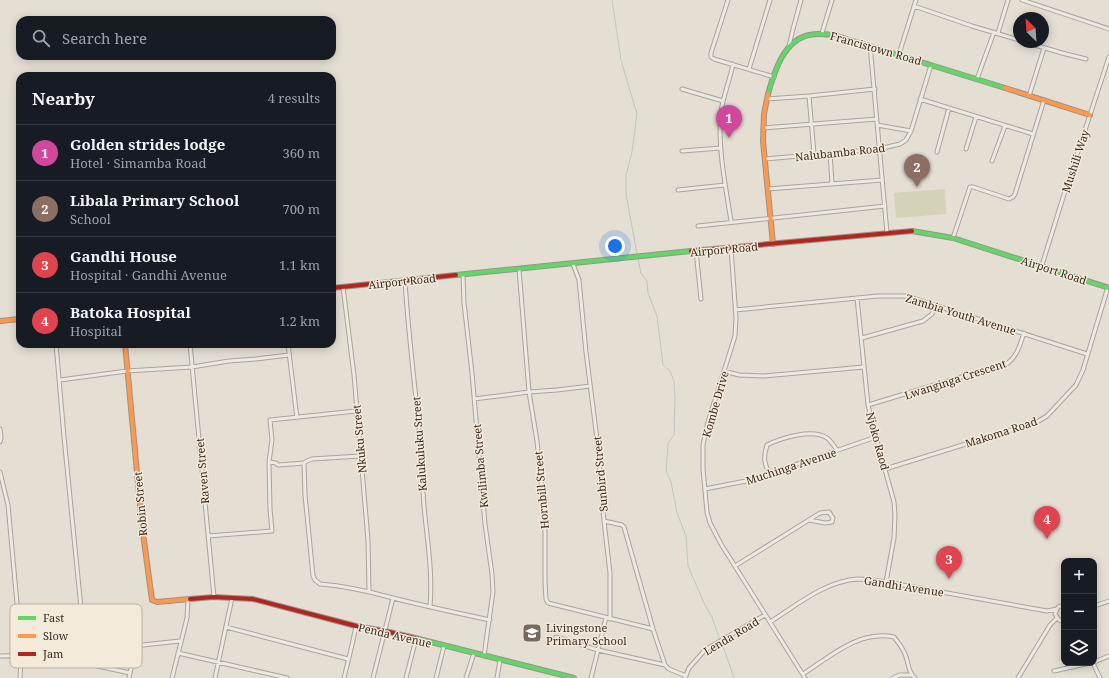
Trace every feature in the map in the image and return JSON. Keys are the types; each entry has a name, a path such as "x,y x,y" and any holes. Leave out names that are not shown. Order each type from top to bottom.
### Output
{"street":[{"path":"728,0 711,53 712,57 714,59 774,77"},
{"path":"749,69 770,0"},
{"path":"789,46 792,29 801,0"},
{"path":"822,33 832,0"},
{"path":"899,54 916,0"},
{"path":"977,79 1008,0"},
{"path":"1022,0 1109,29"},
{"path":"914,6 972,26 1013,38"},
{"name":"Francistown Road","path":"773,244 763,128 767,99 780,61 789,46 802,37 815,33 837,36 899,54 1090,115"},
{"path":"870,45 887,233"},
{"path":"1029,96 1044,48 1086,59"},
{"name":"Mushili Way","path":"1042,266 1109,57"},
{"path":"730,221 725,185 721,119 723,101 734,64"},
{"name":"Nalubamba Road","path":"765,159 879,149 900,144 906,140 910,131 931,64"},
{"path":"682,89 723,101"},
{"path":"767,99 875,89"},
{"path":"809,96 814,154"},
{"path":"920,99 1033,134"},
{"path":"953,238 970,187 1006,198 1013,197 1015,194 1044,100"},
{"path":"937,152 949,108"},
{"path":"966,148 976,117"},
{"path":"763,128 877,119"},
{"path":"877,126 910,131"},
{"path":"992,161 1005,126"},
{"path":"682,152 722,148"},
{"path":"830,153 832,183"},
{"path":"768,189 882,180"},
{"path":"678,190 725,185"},
{"path":"698,226 730,221 885,206"},
{"name":"Airport Road","path":"336,288 696,251 916,231 953,238 1108,287"},
{"name":"Kombe Drive","path":"731,248 735,336 705,436 703,462 707,512 710,523 735,566 805,678"},
{"path":"696,251 701,299"},
{"name":"Sunbird Street","path":"573,264 579,280 597,438 604,521 622,525 624,527 653,629 665,665"},
{"name":"Hornbill Street","path":"519,269 529,392 537,441 544,512 544,581 546,599 548,603 553,605 579,610 653,629"},
{"name":"Kwilimba Street","path":"463,275 464,303 493,592 484,656"},
{"name":"Kalukuluku Street","path":"404,281 419,429 425,524 431,578 430,606"},
{"name":"Nkuku Street","path":"343,287 354,375 368,540 370,591"},
{"name":"Makoma Road","path":"885,469 1037,422 1047,416 1076,385 1083,370 1108,287"},
{"name":"Zambia Youth Avenue","path":"735,310 878,296 906,296 1087,354"},
{"name":"Njoko Raod","path":"857,298 868,405 894,502 896,516 894,538 886,582"},
{"path":"862,338 894,330 923,320 932,314 936,306"},
{"path":"0,321 16,319"},
{"name":"Lwanginga Crescent","path":"868,405 1008,363 1014,358 1024,333"},
{"path":"56,348 81,604"},
{"name":"Robin Street","path":"125,348 143,532 152,600 157,602 214,597"},
{"name":"Raven Street","path":"190,348 214,597"},
{"path":"288,348 293,372 297,418"},
{"path":"60,380 127,371 192,367 228,361 256,360 289,355"},
{"path":"724,371 738,376 764,376 864,367"},
{"path":"474,399 590,386"},
{"path":"208,536 272,531 269,462 272,440 270,420 356,411"},
{"path":"0,429 0,442"},
{"path":"770,475 763,455 767,445 777,440 796,435 822,435 829,439 837,450"},
{"name":"Muchinga Avenue","path":"705,489 770,475 876,437"},
{"path":"269,462 276,463 278,465 304,464 312,459 360,456"},
{"path":"304,464 305,495 315,580 320,584 351,587 370,591 393,598 490,620"},
{"path":"0,472 8,505 16,604"},
{"path":"735,566 809,520 823,512 829,512 833,518 832,522 825,523 809,520"},
{"path":"591,678 608,618 610,573 604,521"},
{"name":"Gandhi Avenue","path":"770,622 820,590 842,581 860,579 886,582 1047,611 1057,609 1061,606"},
{"name":"Penda Avenue","path":"214,597 253,599 356,626 385,631 574,678"},
{"path":"215,678 232,598"},
{"path":"373,678 393,598"},
{"path":"172,678 180,641 187,618 188,600"},
{"path":"1097,605 1109,601"},
{"path":"1018,678 1056,617 1057,609"},
{"name":"Gandhi Avenue","path":"1047,611 1061,620"},
{"name":"Lenda Road","path":"685,677 694,661 705,650 765,615"},
{"path":"344,678 356,626"},
{"path":"226,627 348,659"},
{"path":"803,674 853,642 866,638 886,636 894,637 902,648 913,677"},
{"path":"556,637 598,650 665,665 669,669 685,677"},
{"path":"406,678 416,639"},
{"path":"142,645 180,641"},
{"path":"436,678 444,646"},
{"path":"178,653 287,678"},
{"path":"466,678 474,653"},
{"path":"1097,661 1109,656"},
{"path":"497,678 500,660"},
{"path":"1054,671 1076,666"},
{"path":"1096,666 1100,678"},
{"path":"107,668 130,673"},
{"path":"129,678 131,668"},
{"path":"893,678 900,675 913,677"},
{"path":"20,677 25,678"}],"shaded area":[{"path":"945,189 946,214 896,218 894,193"}],"waterway":[{"path":"612,0 621,60 637,114 632,152 626,175 626,194 637,254"},
{"path":"638,259 641,273 647,281 648,293 657,316 663,365 670,371 674,381 674,435 668,443 666,471 671,482 677,513 686,536 688,566 704,603 712,617 719,638"},
{"path":"722,643 734,678"}],"traffic: fast":[{"path":"768,94 773,76 781,58 787,50 800,38 819,34 837,36 1005,88"},
{"path":"912,231 953,238 1109,288"},
{"path":"456,275 691,251"},
{"path":"415,638 574,678"}],"traffic: slow":[{"path":"1005,88 1090,115"},
{"path":"768,94 764,114 763,141 773,244"},
{"path":"0,321 16,319"},
{"path":"125,348 142,526 152,600 157,602 190,599"}],"traffic: jam":[{"path":"691,251 912,231"},
{"path":"336,288 456,275"},
{"path":"190,599 214,597 253,599 356,626 415,638"}],"place":[{"name":"Golden strides lodge","path":"729,138"},
{"name":"Libala Primary School","path":"917,187"},
{"name":"Batoka Hospital","path":"1047,539"},
{"name":"Gandhi House","path":"949,579"},
{"name":"Livingstone Primary School","path":"532,633"}]}
